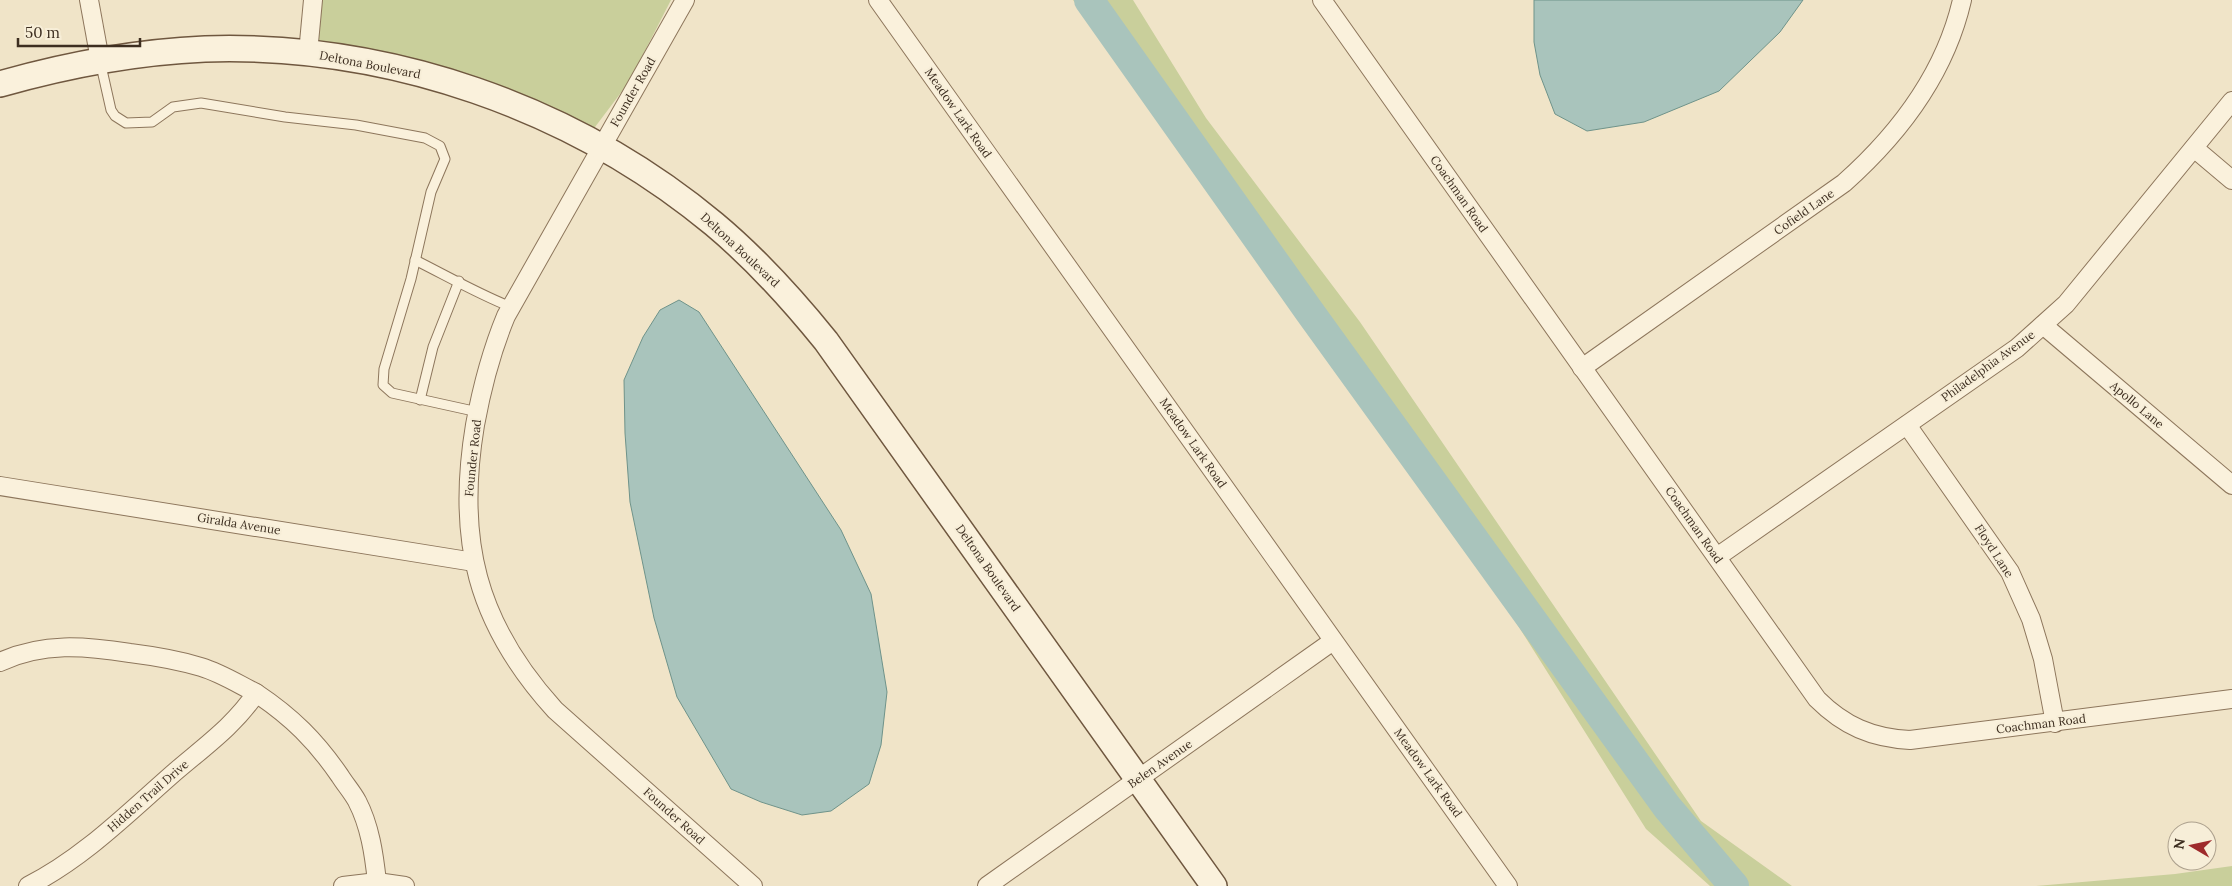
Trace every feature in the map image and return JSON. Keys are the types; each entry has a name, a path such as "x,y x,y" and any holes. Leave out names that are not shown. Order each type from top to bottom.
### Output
{"main road":[{"name":"Deltona Boulevard","path":"0,84 47,70 138,54 204,49 258,49 308,53 400,68 452,82 508,102 563,126 602,146 669,189 715,225 755,261 792,300 826,341 1214,886"}],"street":[{"path":"89,0 100,60"},
{"path":"308,53 313,0"},
{"name":"Founder Road","path":"685,0 511,306 492,349 482,383 467,486 468,522 474,562 484,597 498,630 513,657 534,686 555,710 753,886"},
{"name":"Meadow Lark Road","path":"878,0 1508,886"},
{"name":"Coachman Road","path":"1322,0 1818,699 1832,714 1869,734 1889,739 1910,740 2232,699"},
{"name":"Cofield Lane","path":"1582,368 1844,183 1873,157 1895,133 1918,102 1950,38 1962,0"},
{"name":"Philadelphia Avenue","path":"1717,557 2017,348 2043,325 2066,304 2232,101"},
{"path":"2194,148 2232,180"},
{"name":"Apollo Lane","path":"2043,325 2232,484"},
{"name":"Floyd Lane","path":"1907,425 2010,572 2031,619 2043,659 2055,723"},
{"name":"Giralda Avenue","path":"2,486 474,562"},
{"name":"Belen Avenue","path":"987,886 1333,641"},
{"path":"0,662 35,650 60,646 84,646 165,657 201,667 224,676 256,693 295,722 320,747 356,800 366,823 374,851 377,882"},
{"name":"Hidden Trail Drive","path":"28,886 68,862 102,836 235,720 256,693"},
{"path":"343,886 377,882 405,886"}],"lane":[{"path":"100,60 111,110 115,116 126,123 152,122 173,107 200,103 285,117 356,125 425,138 440,146 445,159 431,192 415,260 384,369 383,385 392,393 478,412"},
{"path":"415,260 459,281 483,296 511,306"},
{"path":"420,400 433,347 459,281"}],"green space":[{"path":"306,0 671,0 629,82 592,131 311,45"},
{"path":"1073,0 1133,0 1206,118 1360,322 1701,821 1792,886 1710,886 1646,829 1422,473"},
{"path":"2232,866 2232,886 2036,886 2196,871 2217,871 2217,868"}],"water":[{"path":"1534,0 1803,0 1780,32 1719,91 1644,122 1587,131 1555,114 1540,75 1534,42"},
{"path":"679,300 699,312 841,530 871,594 887,692 881,745 869,784 831,811 802,815 761,802 731,789 677,697 654,618 630,502 625,433 624,380 643,337 660,310"}],"waterway":[{"path":"1089,0 1309,311 1667,807 1734,886"}]}
